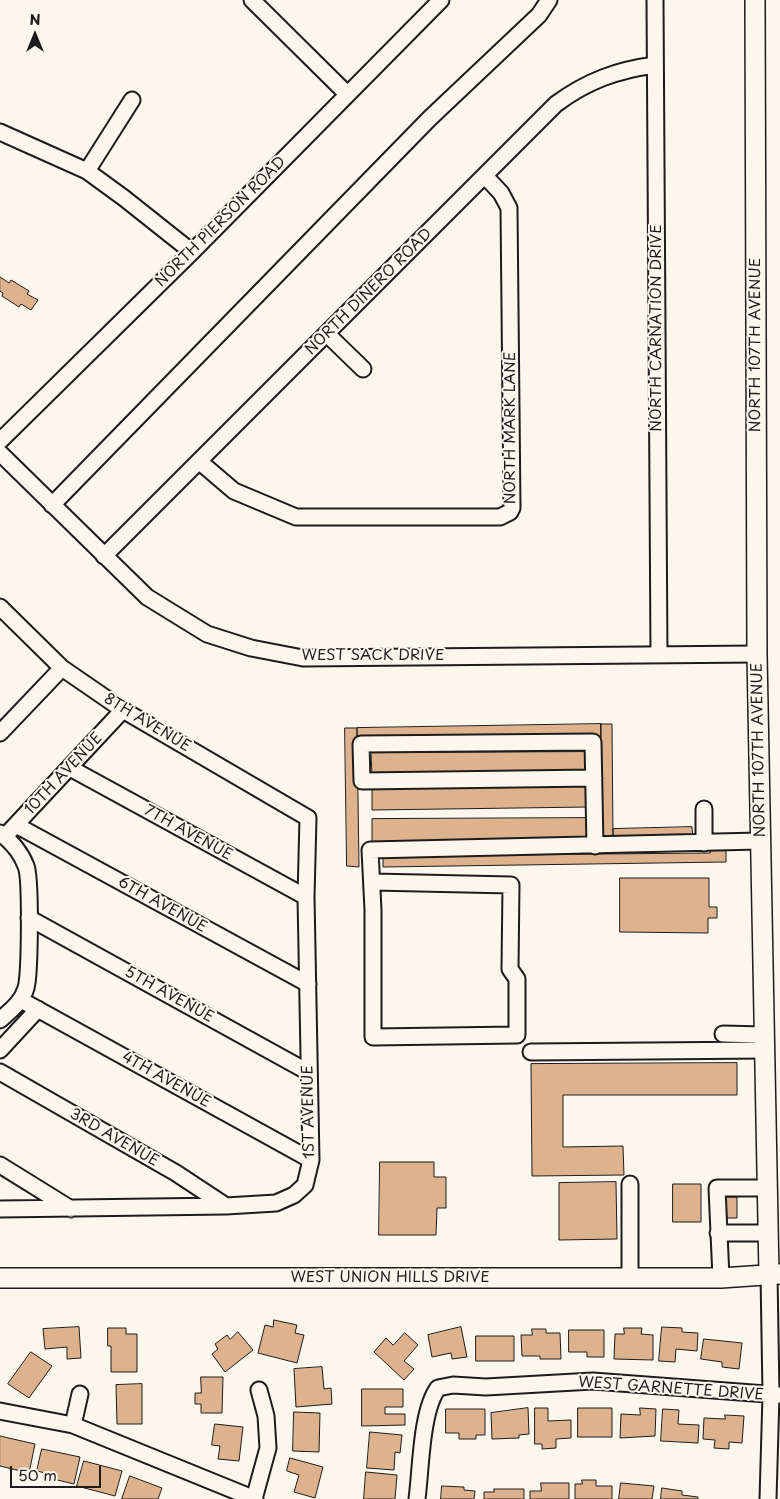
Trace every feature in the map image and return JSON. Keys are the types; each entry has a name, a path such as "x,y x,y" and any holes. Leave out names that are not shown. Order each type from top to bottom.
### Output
{"main road":[{"name":"NORTH 107TH AVENUE","path":"756,0 757,654 768,1233 775,1274"},
{"name":"WEST UNION HILLS DRIVE","path":"0,1278 721,1278 775,1274"}],"street":[{"path":"252,0 347,94"},
{"name":"NORTH PIERSON ROAD","path":"0,441 192,252 440,0"},
{"path":"52,505 430,118 539,16 549,0"},
{"name":"NORTH CARNATION DRIVE","path":"655,0 660,655"},
{"name":"NORTH DINERO ROAD","path":"104,556 556,104 585,84 611,73 655,65"},
{"path":"87,171 132,100"},
{"path":"0,132 87,171 192,252"},
{"name":"NORTH MARK LANE","path":"200,462 234,491 296,517 500,517 510,512 512,508 509,208 501,193 484,176"},
{"path":"327,334 363,369"},
{"name":"WEST SACK DRIVE","path":"0,453 147,597 207,634 251,648 304,658 757,654"},
{"name":"8TH AVENUE","path":"3,615 62,668 123,710 308,818"},
{"path":"0,734 62,668"},
{"name":"10TH AVENUE","path":"2,835 16,825 123,710"},
{"path":"594,778 362,781 361,744 594,742 596,846"},
{"name":"7TH AVENUE","path":"70,768 306,897"},
{"path":"704,809 704,843"},
{"name":"1ST AVENUE","path":"0,1209 269,1204 286,1200 304,1185 311,1160 306,897 308,818"},
{"name":"6TH AVENUE","path":"16,825 308,984"},
{"path":"0,1020 21,1000 27,987 29,918 27,868 18,852 2,835"},
{"path":"373,882 511,885 510,969 516,979 516,1035 373,1037 373,882 370,850 760,841"},
{"name":"5TH AVENUE","path":"29,918 308,1072"},
{"name":"4TH AVENUE","path":"21,1000 311,1160"},
{"path":"0,1050 38,1009"},
{"path":"723,1034 764,1042"},
{"path":"531,1052 764,1042"},
{"name":"3RD AVENUE","path":"0,1072 176,1174 226,1206"},
{"path":"0,1164 72,1209"},
{"path":"630,1184 630,1278"},
{"path":"721,1278 717,1188 767,1188"},
{"path":"718,1233 768,1233"},
{"name":"NORTH 107TH AVENUE","path":"768,1499 775,1395 775,1274"},
{"name":"WEST GARNETTE DRIVE","path":"417,1499 427,1414 431,1398 438,1388 453,1385 486,1386 593,1382 775,1395"},
{"path":"0,1411 73,1425 254,1499 268,1448 266,1416 259,1390"},
{"path":"73,1425 80,1394"}],"building":[{"path":"0,277 9,283 11,280 29,291 27,294 38,300 31,310 21,304 19,307 2,296"},
{"path":"601,724 601,737 357,739 357,728"},
{"path":"601,724 612,724 613,838 602,838"},
{"path":"345,728 357,728 359,867 347,866"},
{"path":"588,752 588,774 372,775 371,753"},
{"path":"588,784 589,807 372,810 372,786"},
{"path":"589,818 589,841 372,842 372,819"},
{"path":"692,827 693,837 613,838 613,829"},
{"path":"710,847 726,847 726,862 383,867 383,856 710,853"},
{"path":"620,878 709,878 709,907 717,907 717,918 708,918 708,933 620,932"},
{"path":"737,1063 737,1095 563,1095 563,1147 623,1146 624,1175 532,1176 531,1064"},
{"path":"380,1162 434,1162 434,1177 446,1177 446,1208 437,1208 436,1235 379,1235"},
{"path":"616,1182 617,1239 559,1240 559,1183"},
{"path":"673,1184 701,1184 701,1222 673,1222"},
{"path":"724,1197 737,1197 737,1218 724,1218"},
{"path":"274,1320 297,1325 295,1333 304,1335 297,1363 258,1353 265,1325 273,1327"},
{"path":"79,1327 81,1358 67,1359 67,1347 45,1349 43,1329"},
{"path":"461,1327 467,1357 452,1359 451,1353 432,1357 428,1335"},
{"path":"662,1327 682,1328 682,1332 698,1333 697,1351 676,1349 675,1362 659,1361"},
{"path":"108,1328 126,1328 126,1334 137,1334 137,1372 111,1372 111,1346 108,1346"},
{"path":"624,1328 642,1328 641,1334 653,1335 653,1360 614,1359 615,1334 624,1334"},
{"path":"532,1329 546,1329 546,1333 560,1333 561,1359 540,1359 540,1356 522,1356 521,1335 532,1335"},
{"path":"569,1330 604,1330 604,1357 587,1357 587,1352 569,1352"},
{"path":"238,1332 253,1350 225,1372 212,1354 218,1349 215,1344 227,1335 230,1339"},
{"path":"405,1333 418,1345 404,1361 414,1369 404,1380 374,1352 386,1338 393,1345"},
{"path":"476,1336 514,1336 514,1361 476,1361"},
{"path":"704,1339 742,1343 739,1369 722,1367 722,1362 701,1359"},
{"path":"31,1352 52,1366 29,1398 8,1384"},
{"path":"322,1367 324,1389 331,1388 332,1404 296,1407 294,1369"},
{"path":"201,1377 223,1377 222,1413 201,1413 201,1404 195,1404 195,1393 201,1393"},
{"path":"142,1384 142,1424 117,1424 116,1385"},
{"path":"362,1389 403,1389 403,1407 385,1407 385,1414 405,1414 405,1425 362,1426"},
{"path":"528,1408 529,1434 519,1435 519,1438 492,1439 491,1413"},
{"path":"535,1408 548,1408 548,1421 571,1420 571,1438 556,1439 556,1448 542,1449 542,1444 535,1444"},
{"path":"578,1408 612,1408 612,1437 578,1437"},
{"path":"640,1408 656,1409 655,1436 620,1438 621,1414 640,1415"},
{"path":"446,1409 485,1409 485,1435 476,1435 476,1439 459,1439 459,1433 446,1433"},
{"path":"663,1409 679,1410 678,1424 699,1425 698,1443 661,1441"},
{"path":"294,1412 320,1413 319,1452 293,1451"},
{"path":"725,1415 744,1416 742,1443 729,1442 729,1449 714,1448 715,1440 703,1439 704,1418 725,1419"},
{"path":"215,1424 243,1427 239,1461 218,1459 220,1446 212,1445"},
{"path":"370,1432 402,1435 400,1453 395,1452 394,1470 367,1468"},
{"path":"0,1436 35,1444 29,1473 0,1466"},
{"path":"42,1449 80,1457 74,1484 45,1477 45,1473 37,1471"},
{"path":"290,1458 323,1467 315,1498 294,1492 299,1475 287,1471"},
{"path":"84,1461 122,1471 115,1496 77,1486"},
{"path":"366,1472 397,1475 395,1499 364,1499"},
{"path":"130,1476 162,1488 158,1499 122,1499"},
{"path":"582,1480 596,1480 596,1486 612,1486 612,1499 575,1499 575,1484 582,1484"},
{"path":"541,1483 569,1483 569,1499 530,1499 530,1491 541,1491"},
{"path":"621,1483 654,1486 652,1499 619,1499"},
{"path":"442,1486 464,1487 464,1490 475,1491 474,1499 441,1499"},
{"path":"662,1488 682,1491 682,1495 698,1497 698,1499 661,1499"},
{"path":"494,1489 524,1489 524,1499 484,1499 484,1492 494,1492"}]}
